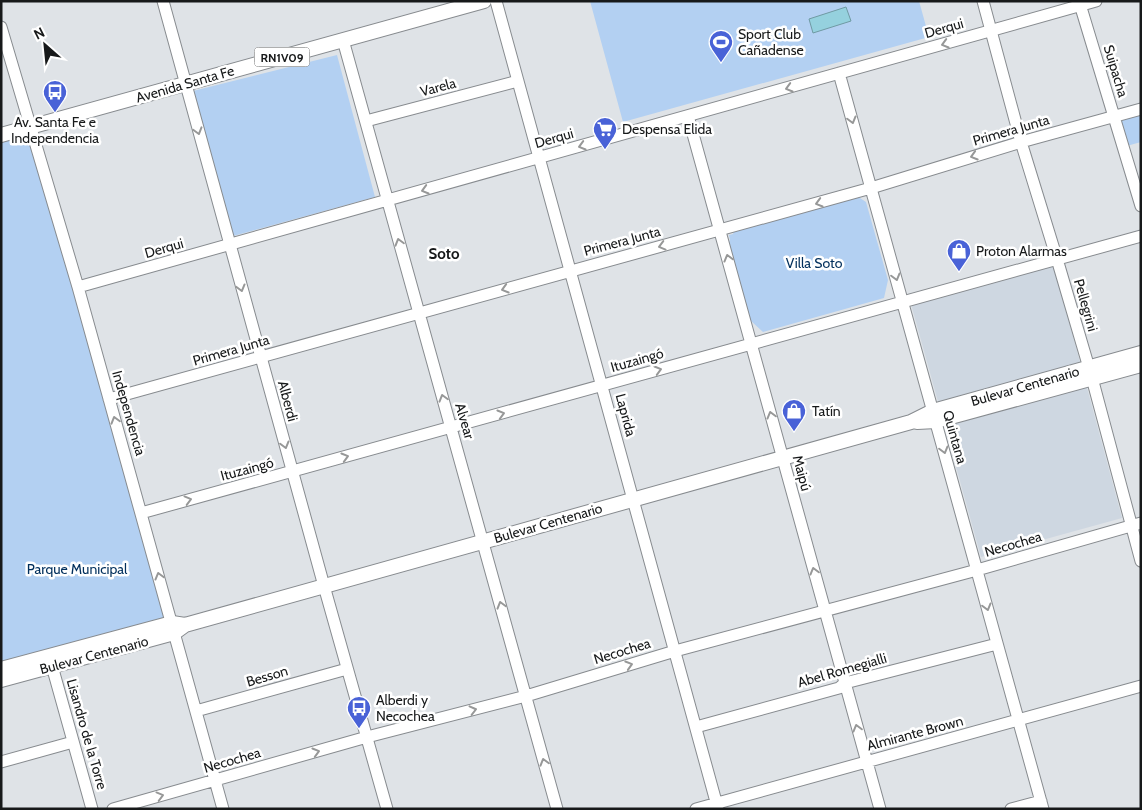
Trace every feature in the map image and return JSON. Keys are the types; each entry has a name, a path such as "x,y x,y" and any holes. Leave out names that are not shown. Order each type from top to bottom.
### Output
{"main road":[{"name":"Avenida Santa Fe","path":"1,135 484,1"},
{"name":"Bulevar Centenario","path":"1,680 177,627 1090,373 1141,354"},
{"name":"Bulevar Centenario","path":"1090,373 1141,365"},
{"name":"Bulevar Centenario","path":"1,669 177,627"}],"street":[{"name":"Alberdi","path":"163,1 260,357 387,809"},
{"name":"Laprida","path":"496,1 718,806"},
{"name":"Pellegrini","path":"983,1 1021,142 1058,259 1136,524 1141,560"},
{"name":"Derqui","path":"78,288 992,30 1080,3 1096,1"},
{"name":"Suipacha","path":"1080,3 1141,206"},
{"name":"Independencia","path":"1,27 78,288 141,513 177,627 196,711 223,809"},
{"name":"Alvear","path":"343,40 557,809"},
{"name":"Quintana","path":"839,73 1042,805"},
{"name":"Varela","path":"366,121 518,81"},
{"name":"Primera Junta","path":"109,399 871,188 1021,142 1141,109"},
{"name":"Maipú","path":"688,116 880,809"},
{"name":"Ituzaingó","path":"141,513 1141,236"},
{"name":"Necochea","path":"113,809 367,737 526,696 675,651 977,570 1136,524"},
{"name":"Abel Romegialli","path":"696,727 839,688 845,683 997,644"},
{"name":"Lisandro de la Torre","path":"52,666 92,809"},
{"name":"Besson","path":"196,711 347,669"},
{"name":"Almirante Brown","path":"696,809 718,806 867,762 1141,686"},
{"path":"1,762 73,742"},
{"path":"1011,809 1042,805"}],"shaded area":[{"path":"846,7 851,21 813,33 809,19"},
{"path":"1054,265 1122,518 981,557 911,304"}],"green space":[{"name":"Sport Club Cañadense","path":"590,1 919,1 929,37 623,122"},
{"path":"337,55 375,197 233,236 193,91"},
{"path":"1141,109 1141,142 1123,147 1114,117"},
{"name":"Parque Municipal","path":"31,127 172,623 1,669 1,135"},
{"name":"Villa Soto","path":"857,196 866,202 888,280 884,298 763,332 750,320 728,245 729,235 733,234 734,231"}],"place":[{"name":"Sport Club Cañadense","path":"721,63"},
{"name":"Av. Santa Fe e Independencia","path":"55,113"},
{"name":"Despensa Elida","path":"605,150"},
{"name":"Proton Alarmas","path":"959,272"},
{"name":"Tatín","path":"794,432"},
{"name":"Alberdi y Necochea","path":"359,729"}],"district":[{"name":"Soto","path":"444,254"}]}
